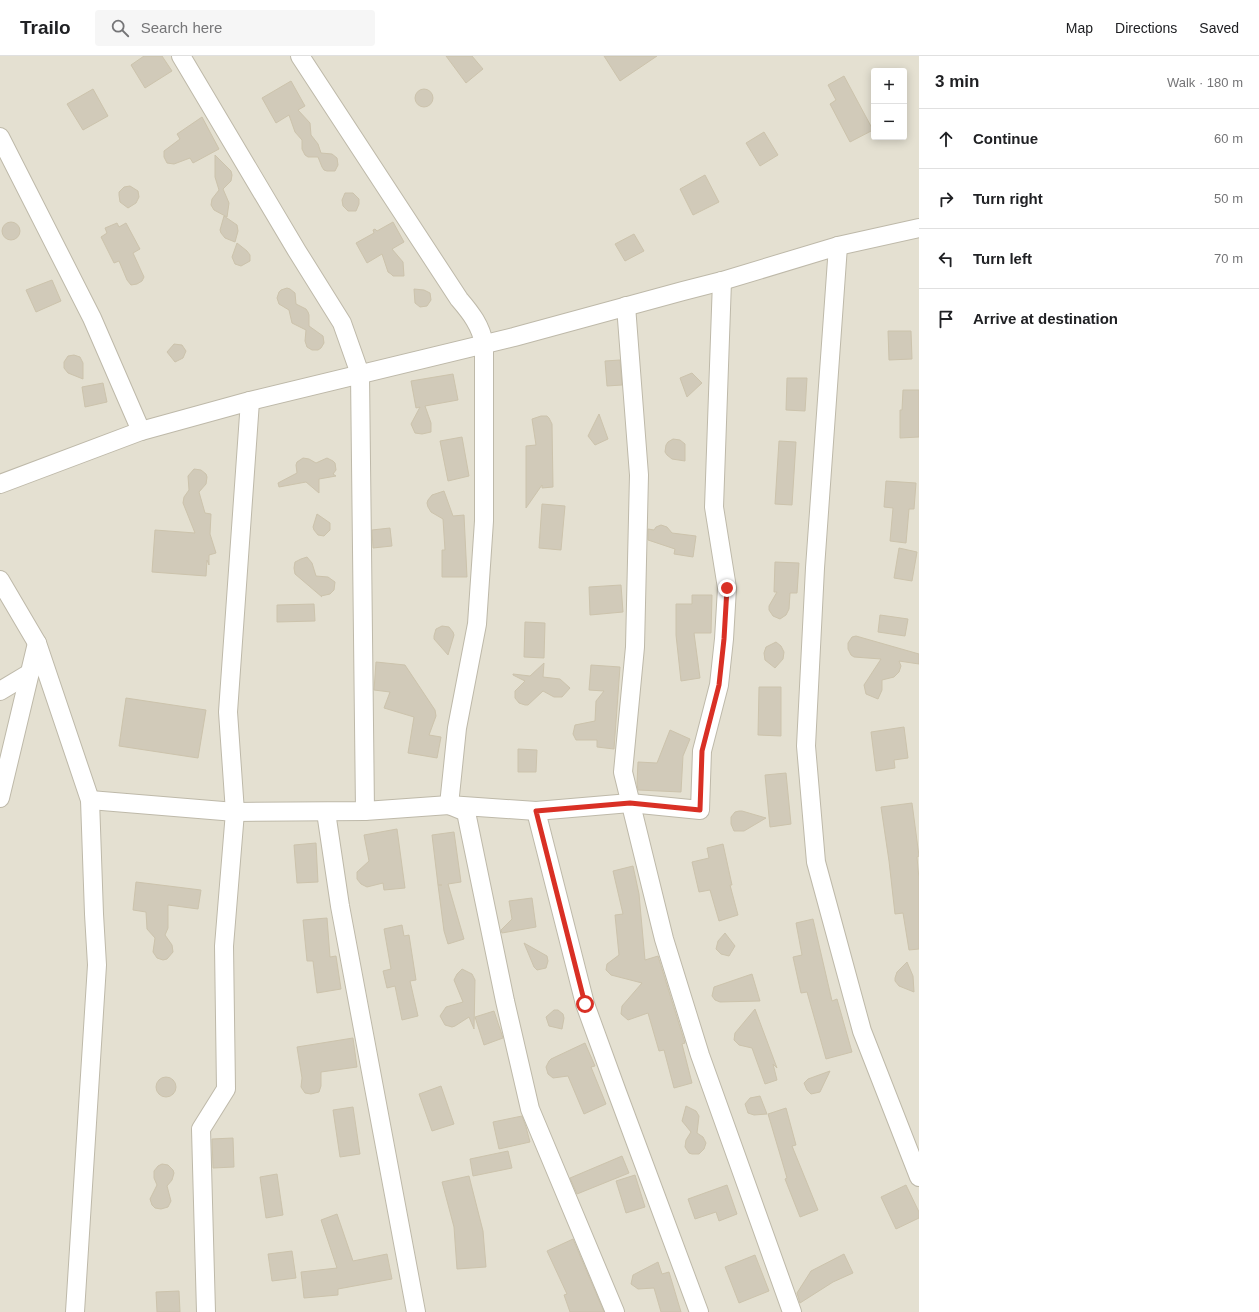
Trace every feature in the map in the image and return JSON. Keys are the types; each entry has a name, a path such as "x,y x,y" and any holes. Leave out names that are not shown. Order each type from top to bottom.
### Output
{"street":[{"path":"181,56 297,251 342,323 360,374 365,811"},
{"path":"300,56 459,299 469,311 478,326 484,344 484,522 478,624 457,728 449,805"},
{"path":"0,137 92,318 141,431"},
{"path":"0,484 141,431 250,401 484,344 722,281 838,246 919,228"},
{"path":"838,246 816,560 806,746 816,862 862,1031 919,1177"},
{"path":"90,800 235,812 365,811 449,805 536,811 630,803 700,810 702,751 719,685 724,639 727,588 714,507 722,281"},
{"path":"626,306 639,475 635,647 623,772 664,939 700,1055 792,1312"},
{"path":"206,1312 201,1129 226,1088 224,946 235,812 228,712 250,401"},
{"path":"0,580 37,643 90,800 97,965 75,1312"},
{"path":"0,798 37,643"},
{"path":"0,691 30,673"},
{"path":"449,805 466,812 505,1000 530,1109 615,1312"},
{"path":"536,811 585,1004 616,1092 699,1312"},
{"path":"326,812 340,906 416,1312"}],"shaded area":[{"path":"0,56 919,56 919,1312 0,1312"}],"building":[{"path":"144,56 162,56 172,71 145,88 131,65"},
{"path":"446,56 472,56 483,69 466,83"},
{"path":"604,56 657,56 620,81"},
{"path":"844,76 871,126 871,131 850,142 830,104 836,100 828,85"},
{"path":"291,81 305,106 298,110 310,123 311,135 318,144 321,153 332,154 337,158 338,165 335,171 324,170 318,157 308,157 305,155 302,149 302,140 295,132 289,115 276,123 262,98"},
{"path":"93,89 108,116 83,130 67,104"},
{"path":"424,89 430,92 433,98 430,104 424,107 418,104 415,98 418,92"},
{"path":"202,117 219,149 193,163 190,158 174,164 167,163 164,157 164,151 180,139 177,134"},
{"path":"764,132 778,155 760,166 746,143"},
{"path":"215,155 231,171 232,175 231,181 223,189 229,203 227,217 214,210 211,205 212,199 219,190 215,177"},
{"path":"705,175 719,202 693,215 680,189"},
{"path":"130,186 138,191 139,197 136,203 128,208 120,202 119,192 124,187"},
{"path":"345,193 353,193 359,199 359,204 356,211 348,211 343,206 342,200"},
{"path":"224,216 237,225 238,231 235,242 225,238 221,233 220,230"},
{"path":"7,222 15,222 20,227 18,238 15,240 7,240 2,235 2,227"},
{"path":"393,222 404,242 392,249 403,262 404,276 393,276 388,272 382,254 367,263 356,243 374,233 373,230 375,229 377,231"},
{"path":"117,223 119,227 126,223 140,249 133,253 144,277 142,281 137,284 131,285 127,280 119,261 114,263 101,237 107,233 105,228"},
{"path":"634,234 644,251 625,261 615,244"},
{"path":"237,243 250,255 250,261 241,266 235,264 232,257"},
{"path":"52,280 61,301 36,312 26,290"},
{"path":"287,288 295,293 296,304 306,309 308,312 309,326 323,336 324,343 318,350 312,350 307,347 305,341 306,330 292,323 289,310 279,304 277,298 279,292"},
{"path":"414,289 424,290 430,293 431,300 427,306 420,307 415,303"},
{"path":"888,331 911,331 912,359 889,360"},
{"path":"174,344 182,345 186,351 183,358 175,362 167,352"},
{"path":"74,355 80,357 83,363 83,379 68,373 64,368 64,362 68,356"},
{"path":"620,360 622,385 607,386 605,361"},
{"path":"692,373 702,383 687,397 680,378"},
{"path":"453,374 458,400 425,406 431,423 431,432 422,434 415,433 411,424 420,407 416,408 411,381"},
{"path":"787,378 807,378 805,411 786,410"},
{"path":"103,383 107,402 85,407 82,387"},
{"path":"903,390 919,390 919,437 900,438 900,410 902,410"},
{"path":"599,414 608,439 595,445 588,436"},
{"path":"547,416 552,424 553,487 542,488 542,485 526,508 526,446 536,445 532,419"},
{"path":"462,437 469,476 448,481 440,441"},
{"path":"673,439 680,440 685,444 685,461 672,459 665,452 666,445"},
{"path":"779,441 796,442 792,505 775,504"},
{"path":"303,458 309,459 316,463 327,458 335,463 336,470 333,474 336,476 319,479 319,493 306,482 279,487 278,483 297,473 297,462"},
{"path":"194,469 201,470 207,477 206,484 199,492 205,513 211,514 210,534 216,553 209,555 209,565 207,560 206,576 152,572 155,530 195,533 183,503 184,497 189,490 188,476"},
{"path":"886,481 916,483 914,509 909,509 906,543 890,541 893,508 884,507"},
{"path":"444,491 453,516 464,515 467,577 442,577 442,550 445,550 443,519 431,512 427,503 432,495"},
{"path":"542,504 565,506 561,550 539,548"},
{"path":"317,514 330,523 330,530 324,536 318,535 313,527"},
{"path":"661,525 667,527 672,533 696,536 693,557 674,554 675,549 648,540 648,529 654,530 656,527"},
{"path":"390,528 392,546 373,548 372,530"},
{"path":"899,548 917,552 912,581 894,578"},
{"path":"307,557 312,563 316,576 328,577 335,582 334,590 330,594 321,596 322,597 295,574 295,562"},
{"path":"775,562 799,563 797,593 790,593 789,609 786,615 780,619 773,616 769,610 769,606 777,592 774,592"},
{"path":"621,585 623,612 590,615 589,587"},
{"path":"692,595 712,595 711,633 694,633 700,678 681,681 676,635 676,604 692,604"},
{"path":"314,604 315,621 277,622 277,605"},
{"path":"880,615 908,619 905,636 878,632"},
{"path":"525,622 545,623 544,658 524,657"},
{"path":"442,626 449,627 454,635 448,655 434,639 436,629"},
{"path":"856,636 919,654 919,664 899,661 901,666 899,672 894,677 882,680 882,690 878,699 866,694 864,685 881,659 854,657 851,655 848,649 848,643 852,637"},
{"path":"776,642 781,646 784,652 783,659 775,668 765,660 764,653 766,647"},
{"path":"376,662 405,665 435,710 436,716 429,735 441,737 437,758 408,753 414,717 384,708 390,692 374,690"},
{"path":"544,663 543,677 560,679 570,688 562,697 554,697 543,691 528,705 519,703 515,698 515,691 525,681 513,674 530,676"},
{"path":"591,665 620,667 614,749 597,747 597,740 576,740 573,734 575,725 595,721 596,701 604,691 589,690"},
{"path":"759,687 781,687 781,736 758,735"},
{"path":"126,698 206,710 198,758 119,746"},
{"path":"904,727 908,758 894,760 895,768 876,771 871,732"},
{"path":"670,730 690,739 683,756 681,792 638,790 638,762 657,763"},
{"path":"518,749 537,750 536,772 518,772"},
{"path":"786,773 791,824 770,827 765,775"},
{"path":"912,803 919,856 917,857 919,879 919,949 909,950 903,913 895,914 881,807"},
{"path":"739,811 766,818 744,831 734,831 731,824 731,817 735,812"},
{"path":"397,829 405,888 384,890 383,883 367,887 361,884 357,879 357,872 369,861 364,835"},
{"path":"454,832 461,882 448,884 464,939 448,944 444,931 432,835"},
{"path":"316,843 318,882 297,883 294,845"},
{"path":"723,844 732,885 730,885 738,915 719,921 710,890 699,892 692,862 709,858 707,848"},
{"path":"633,866 639,894 645,960 658,956 685,1043 682,1044 692,1083 674,1088 664,1050 659,1051 648,1013 628,1020 621,1014 622,1006 642,983 611,975 606,970 607,964 619,955 615,915 623,914 613,871"},
{"path":"136,882 201,890 198,909 168,905 168,928 165,935 172,945 173,952 167,959 163,960 157,958 153,952 155,938 147,929 146,912 133,910"},
{"path":"532,898 536,927 502,933 501,930 512,919 509,901"},
{"path":"327,918 330,957 336,956 341,989 317,993 313,961 307,961 303,920"},
{"path":"813,919 832,1001 837,999 852,1052 826,1059 807,992 801,993 793,957 802,955 796,923"},
{"path":"402,925 404,936 409,935 416,980 410,981 418,1016 402,1020 395,986 387,988 383,971 391,969 384,929"},
{"path":"725,933 735,946 729,956 721,954 716,949 718,941"},
{"path":"524,943 547,956 548,961 546,968 537,970 534,967"},
{"path":"907,962 913,976 914,992 899,986 895,981 897,972"},
{"path":"462,969 472,974 475,980 474,1029 469,1017 452,1027 445,1025 440,1016 446,1007 463,1002 454,980"},
{"path":"752,974 760,1001 720,1002 715,1000 712,996 714,987"},
{"path":"755,1009 777,1068 773,1064 777,1080 765,1084 752,1048 739,1045 734,1040 735,1033"},
{"path":"554,1010 558,1010 563,1014 564,1018 562,1029 549,1026 546,1017"},
{"path":"494,1011 503,1038 484,1045 475,1017"},
{"path":"353,1038 357,1067 321,1072 321,1086 319,1092 311,1094 305,1093 301,1087 302,1078 297,1047"},
{"path":"585,1043 595,1066 591,1067 606,1104 584,1114 568,1076 553,1078 548,1074 546,1067 551,1059"},
{"path":"830,1071 820,1092 811,1094 807,1090 804,1083 808,1079"},
{"path":"166,1077 173,1080 176,1087 173,1094 166,1097 159,1094 156,1087 159,1080"},
{"path":"441,1086 454,1124 432,1131 419,1094"},
{"path":"760,1096 767,1114 754,1115 748,1113 745,1104 750,1098"},
{"path":"686,1106 696,1111 699,1116 697,1133 703,1137 706,1143 704,1149 699,1154 689,1153 685,1147 686,1140 691,1132 682,1121"},
{"path":"353,1107 360,1154 340,1157 333,1110"},
{"path":"786,1108 796,1145 792,1146 818,1210 800,1217 785,1179 787,1178 768,1114"},
{"path":"522,1116 530,1142 499,1149 493,1122"},
{"path":"233,1138 234,1167 213,1168 212,1139"},
{"path":"508,1151 512,1168 473,1176 470,1159"},
{"path":"622,1156 629,1173 577,1194 570,1178"},
{"path":"162,1164 168,1165 174,1173 172,1180 167,1186 171,1201 168,1207 161,1209 155,1208 150,1199 157,1185 154,1178 154,1171"},
{"path":"277,1174 283,1215 266,1218 260,1177"},
{"path":"635,1175 645,1207 626,1213 616,1181"},
{"path":"469,1176 483,1231 486,1267 457,1269 454,1227 442,1182"},
{"path":"727,1185 737,1214 719,1221 716,1212 695,1219 688,1199"},
{"path":"906,1185 919,1212 919,1218 896,1229 881,1197"},
{"path":"337,1214 353,1261 387,1254 392,1279 338,1289 338,1295 304,1298 301,1272 337,1268 321,1220"},
{"path":"573,1239 604,1312 570,1312 564,1295 567,1294 547,1251"},
{"path":"292,1251 296,1278 272,1281 268,1254"},
{"path":"844,1254 853,1273 833,1282 800,1303 797,1293 811,1271"},
{"path":"755,1255 769,1291 739,1303 725,1267"},
{"path":"658,1262 662,1274 669,1272 681,1312 661,1312 654,1288 638,1289 631,1284 633,1275"},
{"path":"179,1291 180,1312 157,1312 156,1292"}],"route":[{"path":"585,1004 536,811 630,803 700,810 702,751 719,685 724,639 727,588"}]}
